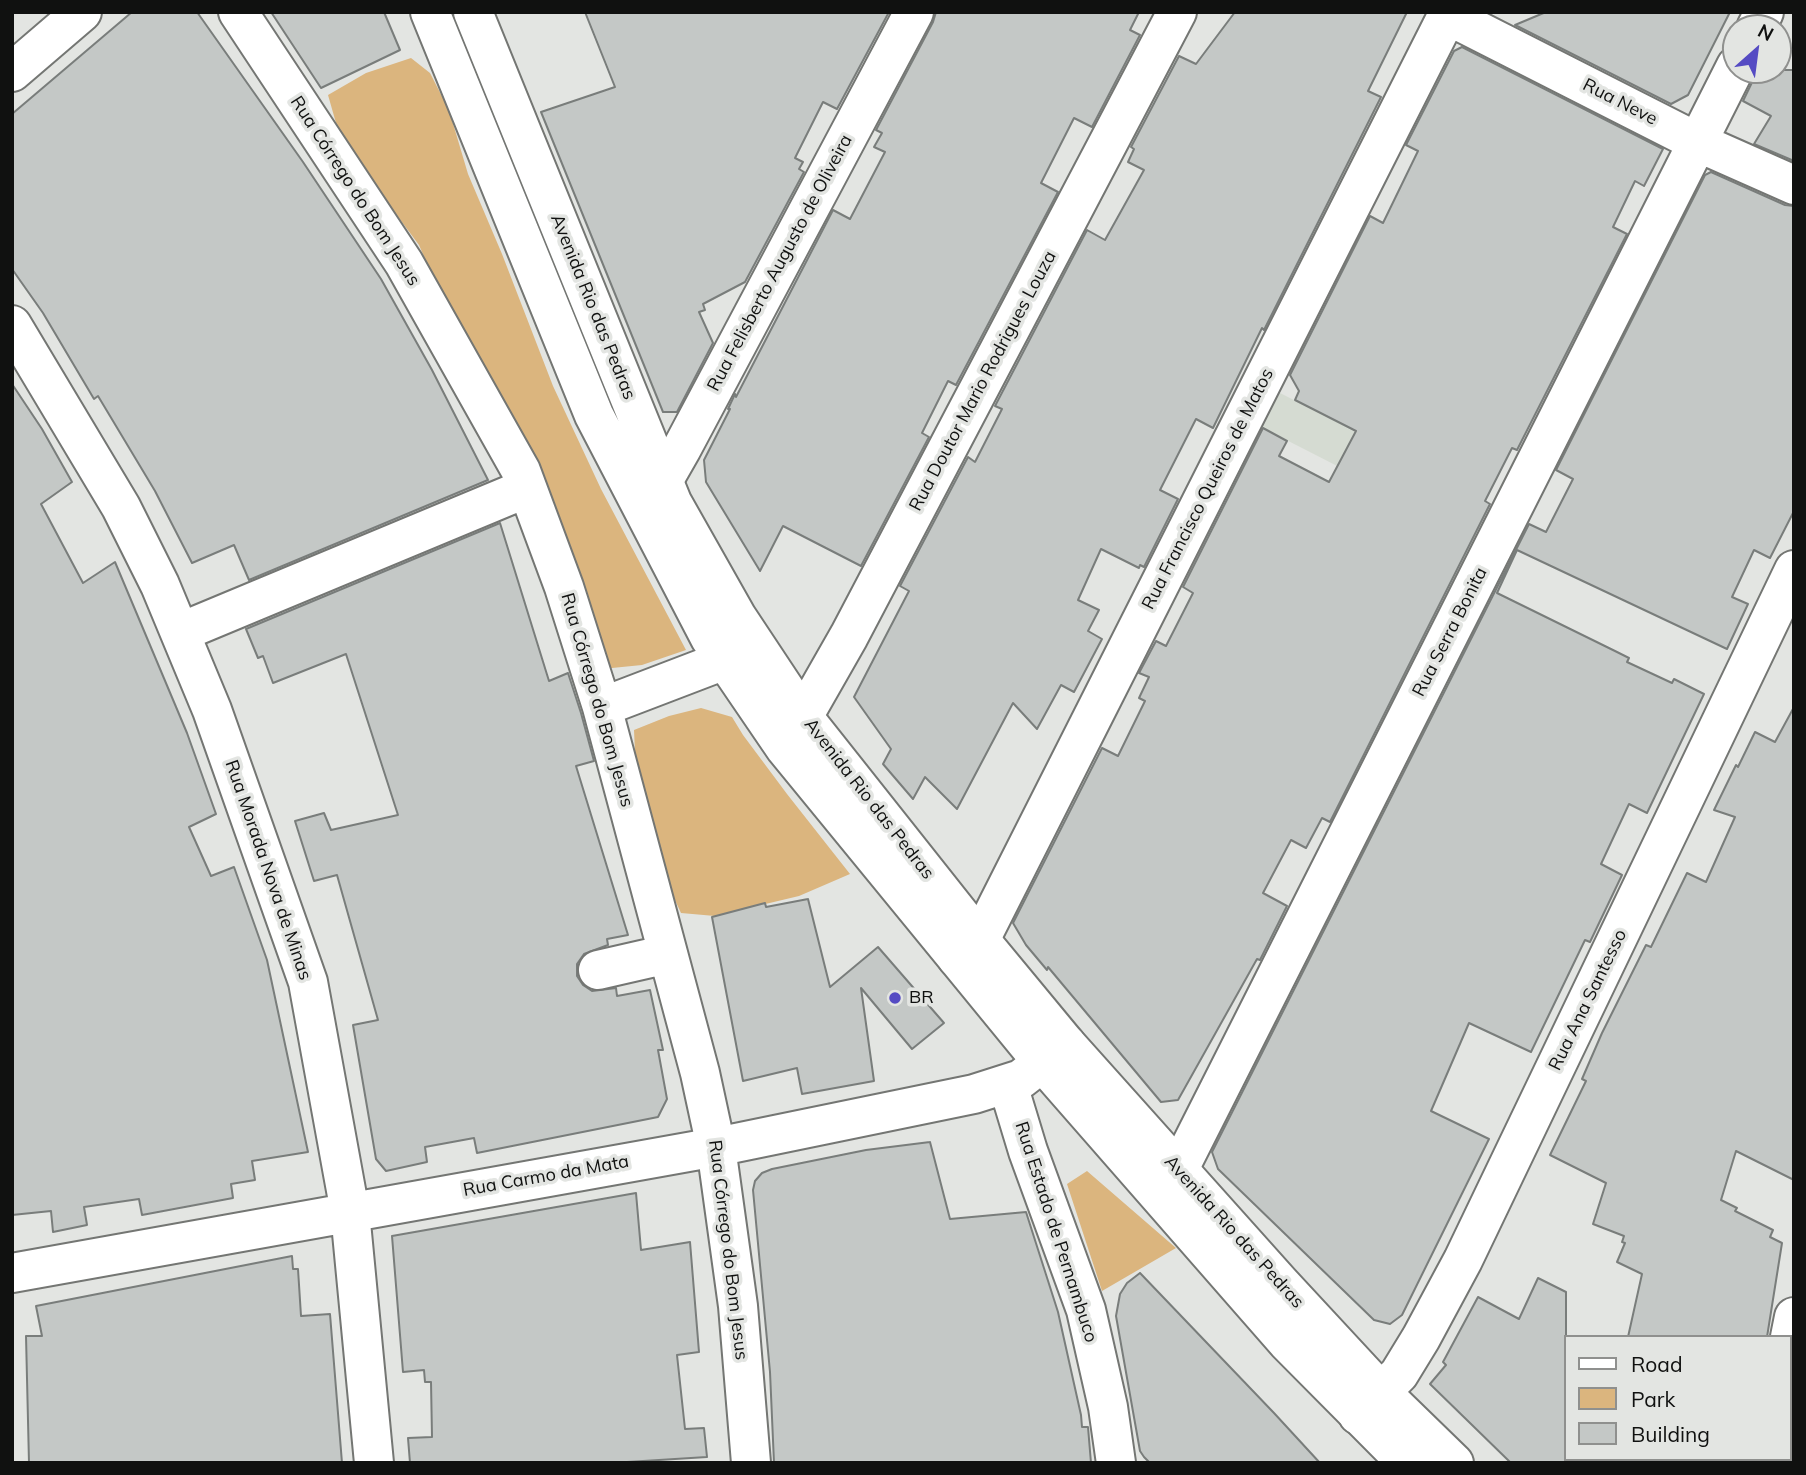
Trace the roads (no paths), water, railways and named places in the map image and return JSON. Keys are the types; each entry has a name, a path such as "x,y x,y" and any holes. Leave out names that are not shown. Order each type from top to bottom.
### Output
{"street":[{"path":"12,72 82,12"},
{"name":"Rua Córrego do Bom Jesus","path":"238,12 404,263 521,471 564,587 601,707 700,1073 716,1147 738,1306 751,1463"},
{"name":"Avenida Rio das Pedras","path":"430,12 594,415 710,638 725,660 794,733 1054,1054 1370,1404 1408,1463"},
{"name":"Avenida Rio das Pedras","path":"473,12 672,502 737,617 794,733"},
{"name":"Rua Felisberto Augusto de Oliveira","path":"644,513 689,436 914,12"},
{"name":"Rua Doutor Mario Rodrigues Louza","path":"794,733 849,636 1177,12"},
{"name":"Rua Neve","path":"1448,14 1697,142 1794,185"},
{"name":"Rua Francisco Queiros de Matos","path":"968,949 1448,14"},
{"name":"Rua Serra Bonita","path":"1166,1181 1727,84"},
{"name":"Rua Morada Nova de Minas","path":"12,325 121,507 160,585 212,710 308,982 350,1212 374,1463"},
{"path":"180,632 527,488"},
{"name":"Rua Ana Santesso","path":"1370,1404 1399,1374 1463,1260 1794,570"},
{"path":"601,707 725,660"},
{"path":"598,970 668,954"},
{"name":"Rua Carmo da Mata","path":"12,1273 716,1147 975,1094 1021,1079 1054,1054"},
{"name":"Rua Estado de Pernambuco","path":"1008,1084 1028,1151 1086,1310 1108,1407 1116,1463"},
{"path":"1790,1335 1794,1317"},
{"name":"Avenida Rio das Pedras","path":"1370,1404 1454,1463"}],"place":[{"name":"BR","path":"895,998"}]}
